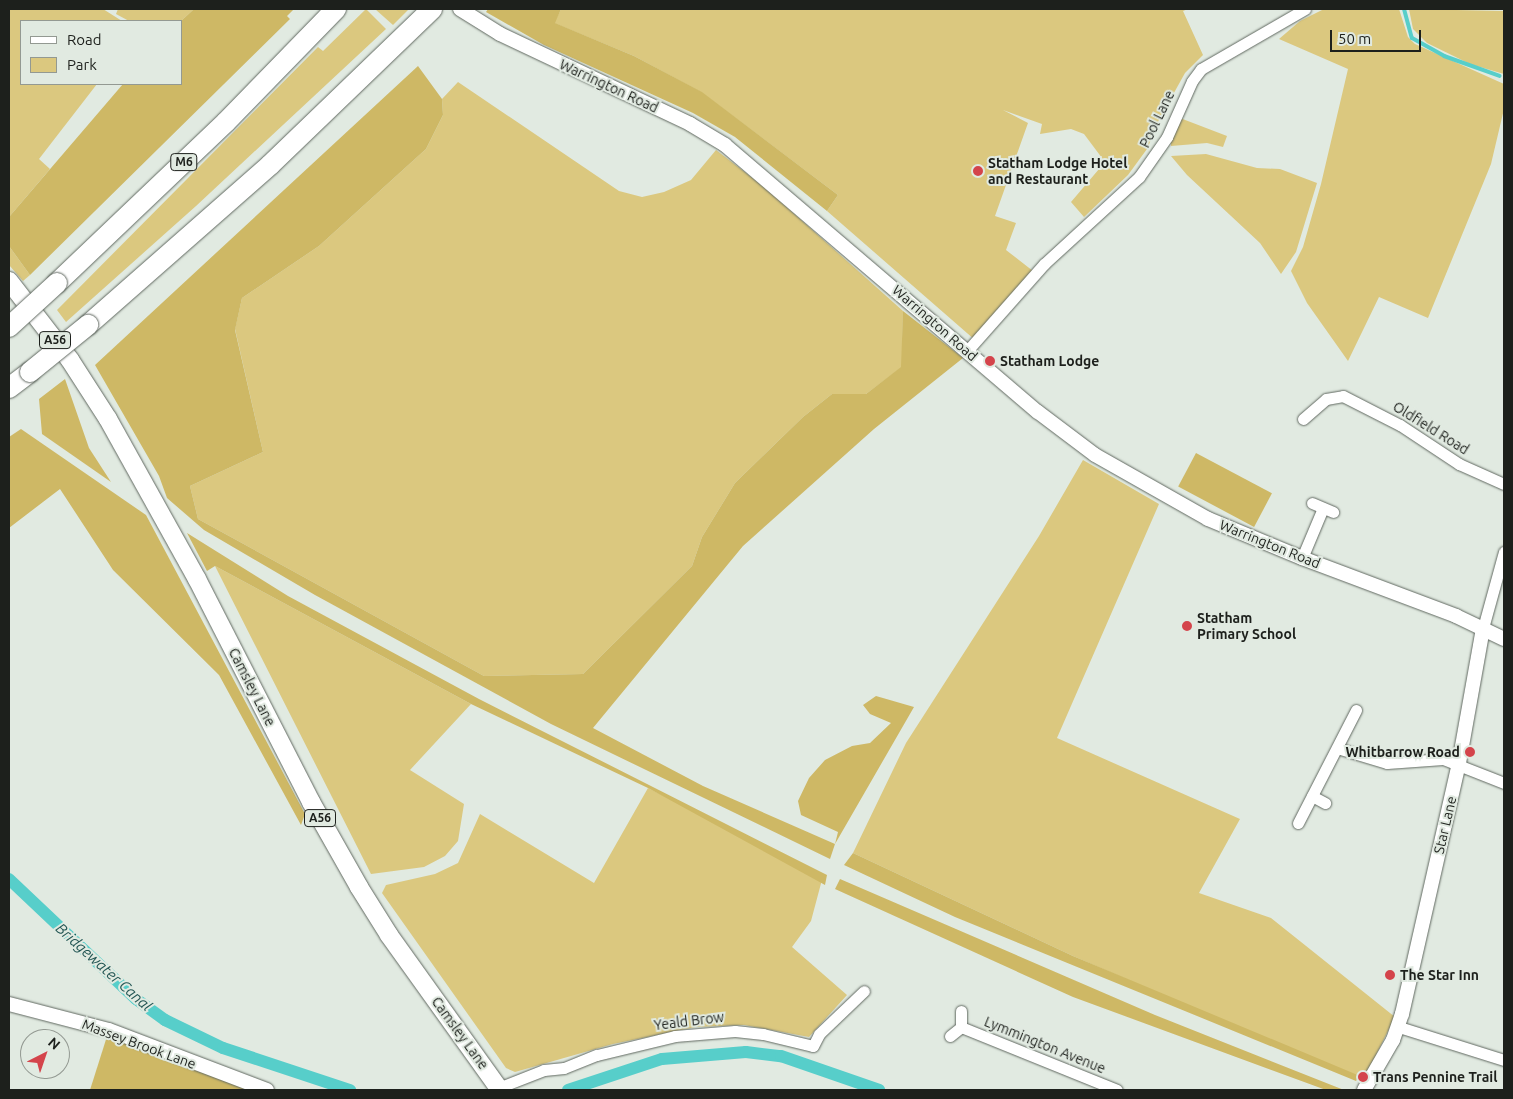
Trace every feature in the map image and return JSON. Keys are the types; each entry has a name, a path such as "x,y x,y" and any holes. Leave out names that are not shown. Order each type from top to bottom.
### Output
{"highway":[{"name":"M6","path":"9,327 226,122 336,9"},
{"path":"9,388 88,325 339,100 432,9"}],"main road":[{"name":"Camsley Lane","path":"9,281 81,377 146,485 311,802 359,887 389,935 499,1089"}],"street":[{"name":"Warrington Road","path":"460,9 500,34 629,94 725,145 968,351 1095,455 1208,519 1302,558 1483,628"},
{"name":"Pool Lane","path":"968,351 1044,264 1144,170 1167,137 1192,81 1202,69 1305,9"},
{"name":"Oldfield Road","path":"1303,419 1326,399 1343,396 1400,425 1459,464 1504,484"},
{"path":"1302,558 1328,510 1312,503"},
{"name":"Star Lane","path":"1364,1090 1399,1027 1459,763 1483,628 1504,552"},
{"path":"1483,628 1504,639"},
{"path":"1298,823 1356,710"},
{"path":"1337,748 1387,763 1432,758 1459,763 1504,783"},
{"path":"1312,796 1325,803"},
{"name":"Yeald Brow","path":"499,1089 544,1070 564,1068 632,1046 675,1036 735,1031 763,1034 813,1046 819,1034 864,991"},
{"name":"Massey Brook Lane","path":"9,1004 109,1030 267,1090"},
{"path":"950,1036 961,1027 961,1011"},
{"name":"Lymmington Avenue","path":"961,1027 1117,1090"},
{"path":"1399,1027 1504,1060"}],"green space":[{"path":"9,9 103,9 120,20 20,20 20,85 96,85 39,159 50,169 9,217"},
{"path":"118,9 194,9 182,20 127,20 116,14"},
{"path":"366,9 386,29 196,206 66,322 57,310 318,47 323,51"},
{"path":"375,9 409,9 393,25"},
{"path":"561,9 1188,9 1183,11 1203,55 1185,73 1160,118 1147,149 1128,175 1084,217 1071,202 1105,162 1084,134 1071,129 1040,134 1042,124 1003,110 1028,123 995,216 1016,223 1006,250 1033,271 975,340 827,211 838,195 701,92 634,56 554,23"},
{"path":"1324,9 1399,9 1408,37 1415,44 1504,84 1504,109 1491,164 1428,318 1379,297 1348,361 1307,303 1291,271 1303,247 1321,184 1348,69 1279,39 1300,21"},
{"path":"1409,9 1504,11 1504,74 1470,64 1427,43 1413,29"},
{"path":"458,82 619,191 642,197 664,192 691,180 716,150 763,186 903,311 902,367 866,394 832,394 803,417 735,483 702,537 692,566 583,674 484,676 198,519 190,486 263,452 235,329 242,298 319,246 426,149 443,115 442,99"},
{"path":"1180,118 1227,136 1223,147 1207,143 1171,146 1171,137"},
{"path":"1206,154 1257,168 1280,169 1317,183 1296,252 1281,274 1260,243 1187,175 1171,156"},
{"path":"9,246 30,275 23,281 9,265"},
{"path":"1083,460 1159,504 1057,738 1240,819 1199,893 1271,918 1395,1017 1363,1081 1073,956 853,853 906,743 1039,536"},
{"path":"215,566 471,704 410,770 464,804 458,841 445,856 424,867 371,874"},
{"path":"648,788 823,876 811,921 792,947 847,995 809,1037 744,1025 696,1027 613,1044 515,1072 506,1068 382,893 386,885 435,874 458,863 480,814 594,883"}],"shaded area":[{"path":"194,9 294,9 287,16 290,19 30,275 9,246 9,217 122,85 182,85 182,20"},
{"path":"488,9 561,9 555,23 634,56 702,92 838,195 827,211 735,137 693,113 544,45 486,12"},
{"path":"418,66 442,99 443,115 426,149 319,246 242,298 235,330 263,452 190,486 198,519 484,676 583,674 692,566 702,537 735,483 803,417 832,394 866,394 901,367 903,311 963,358 874,429 743,546 593,728 703,786 835,844 830,859 551,724 315,595 204,530 167,498 159,476 95,365"},
{"path":"65,379 89,448 111,482 42,434 39,399"},
{"path":"21,429 146,515 305,814 301,825 219,675 113,570 60,489 9,528 9,437"},
{"path":"1196,453 1272,493 1254,527 1178,487"},
{"path":"187,533 288,596 479,699 827,875 825,885 648,788 471,704 215,566 207,571"},
{"path":"876,696 914,707 835,844 838,832 801,815 798,801 809,778 825,760 852,746 870,743 891,723 870,714 863,705"},
{"path":"853,853 1073,956 1360,1076 1356,1081 955,917 844,865"},
{"path":"840,879 1155,1015 1344,1090 1326,1090 1073,997 835,889"},
{"path":"109,1030 264,1090 90,1090"}],"waterway":[{"path":"1404,9 1412,38 1444,56 1500,76"},
{"name":"Bridgewater Canal","path":"9,879 136,999 165,1020 223,1048 350,1090"},
{"name":"Bridgewater Canal","path":"568,1090 662,1059 746,1052 781,1056 879,1090"}],"place":[{"name":"Statham Lodge Hotel and Restaurant","path":"978,171"},
{"name":"Statham Lodge","path":"990,361"},
{"name":"Statham Primary School","path":"1187,626"},
{"name":"Whitbarrow Road","path":"1470,752"},
{"name":"The Star Inn","path":"1390,975"},
{"name":"Trans Pennine Trail","path":"1363,1077"}]}
